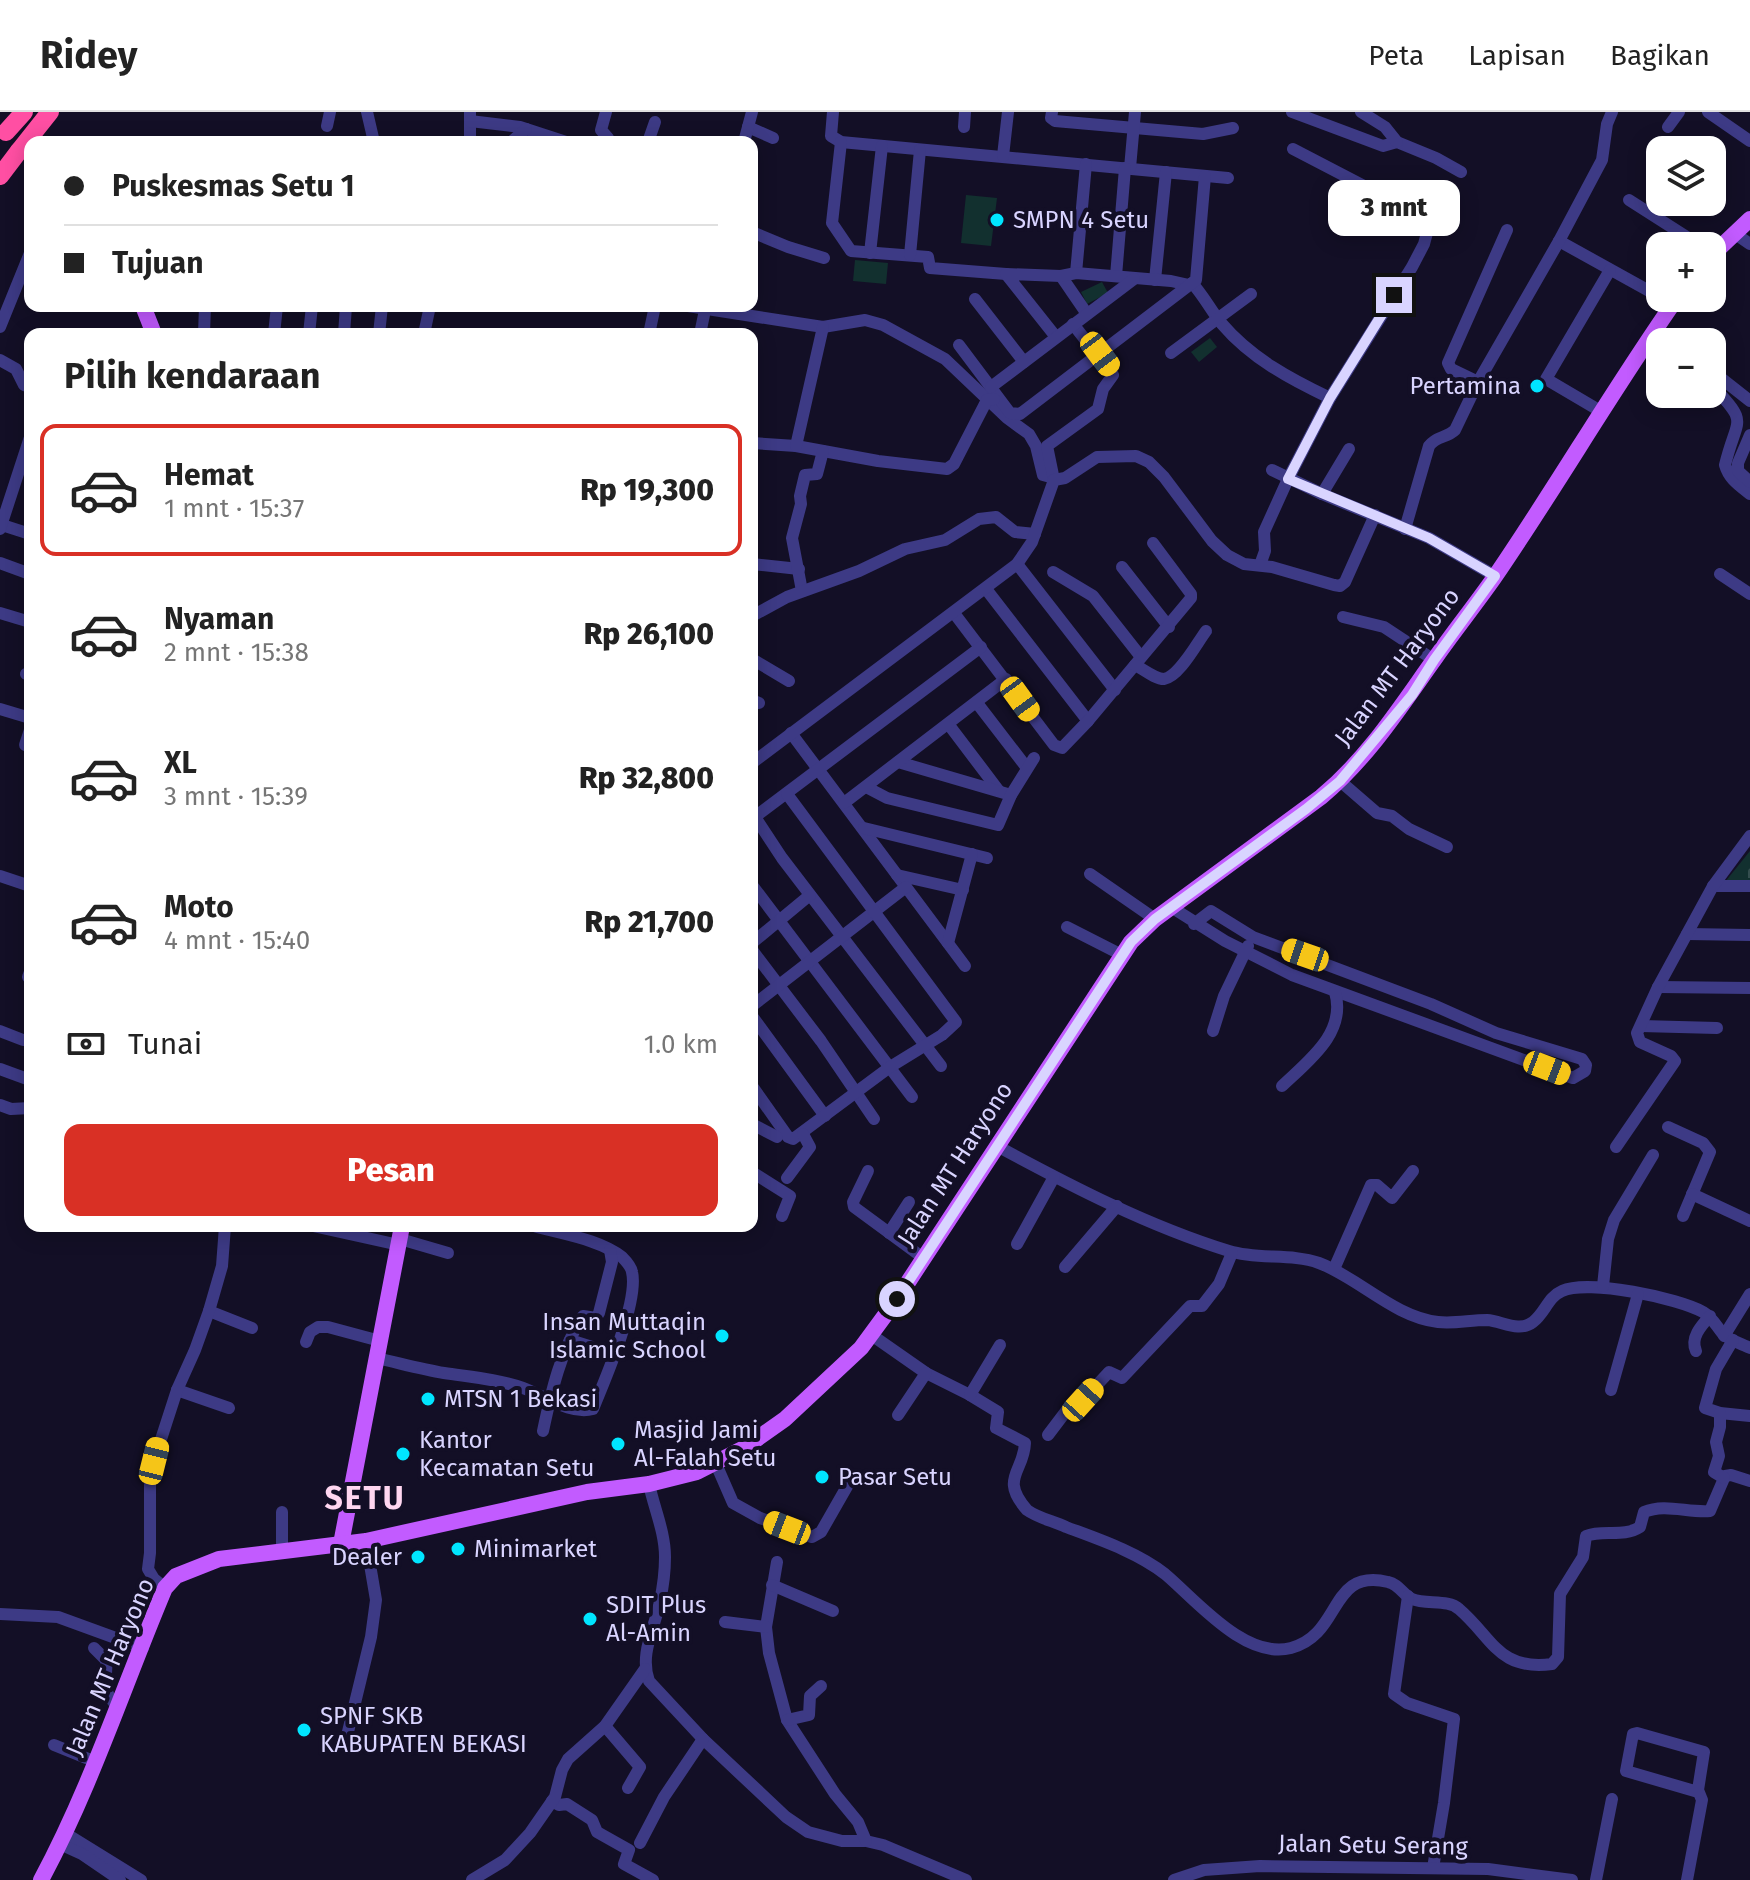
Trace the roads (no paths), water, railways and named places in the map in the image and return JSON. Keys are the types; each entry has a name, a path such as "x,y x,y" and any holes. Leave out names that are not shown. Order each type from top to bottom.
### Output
{"highway":[{"path":"3,137 23,112"},
{"path":"31,136 50,112"},
{"path":"0,176 24,145"}],"main road":[{"path":"23,112 35,136"},
{"path":"1726,241 1750,219"},
{"name":"Jalan MT Haryono","path":"41,1880 96,1762 165,1588 176,1576 219,1559 366,1541 587,1492 689,1475 744,1448 785,1419 873,1336 1122,955 1155,919 1340,781 1412,695 1646,351"},
{"path":"341,1544 400,1237"}],"street":[{"path":"327,126 330,112"},
{"path":"367,112 373,136"},
{"path":"504,125 507,112"},
{"path":"606,112 601,130 606,136"},
{"path":"746,136 752,112"},
{"path":"833,112 831,136 841,142 1228,178"},
{"path":"964,127 965,112"},
{"path":"1003,156 1008,112"},
{"path":"1052,112 1051,118 1055,121 1092,118 1133,129 1208,134 1233,128"},
{"path":"1116,276 1135,112"},
{"path":"1361,112 1385,127 1397,142 1461,172"},
{"path":"1405,529 1429,446 1433,440 1450,435 1455,430 1478,382 1559,241 1602,160 1607,124 1612,112"},
{"path":"1668,127 1679,112"},
{"path":"1708,112 1750,141"},
{"path":"1297,113 1383,146 1397,142"},
{"path":"472,136 470,116 548,136"},
{"path":"650,136 655,122"},
{"path":"748,127 773,138"},
{"path":"518,136 526,129"},
{"path":"841,142 832,223 851,251 929,257 930,268 1061,276 1076,273 1191,284 1243,345 1278,372 1330,398"},
{"path":"870,253 882,146"},
{"path":"1260,565 1265,551 1264,532 1288,479 1330,398 1412,267 1428,229 1418,214 1293,149"},
{"path":"910,255 920,150"},
{"path":"1076,273 1086,164"},
{"path":"1155,280 1166,172"},
{"path":"719,312 823,327 865,320 883,325 945,359 993,395 1010,413 1017,415 1196,279 1205,176"},
{"path":"1629,200 1679,232"},
{"path":"1478,382 1451,369 1448,363 1507,230"},
{"path":"1734,233 1750,244"},
{"path":"758,234 824,258"},
{"path":"1559,241 1646,288"},
{"path":"0,341 1,327 24,258"},
{"path":"1602,412 1546,379 1610,270"},
{"path":"1006,274 1056,337"},
{"path":"1061,276 1087,314"},
{"path":"758,443 950,468 993,395 1024,362 1134,279"},
{"path":"1171,353 1251,294"},
{"path":"975,299 1024,362"},
{"path":"758,758 1017,564 1054,479 1047,446 1098,409 1103,389 1113,375 1073,324"},
{"path":"796,446 823,327"},
{"path":"959,345 993,395 1029,434 1036,446 1043,475 1054,479 1065,478 1097,457 1130,455 1143,459 1172,486 1221,550 1244,564 1343,585 1375,515"},
{"path":"0,360 16,369 24,384"},
{"path":"1726,382 1750,401"},
{"path":"1726,394 1745,411 1745,422 1725,465 1727,474 1750,494"},
{"path":"1750,435 1738,463 1738,471 1750,482"},
{"path":"1322,494 1349,449"},
{"path":"802,591 792,533 801,504 805,475 817,474 823,451"},
{"path":"24,456 1,527 24,533"},
{"path":"1272,470 1450,548 1495,576"},
{"path":"758,612 771,604 859,571 912,546 945,540 986,518 1001,519 1013,530 1029,533"},
{"path":"954,613 1058,748 1063,747 1169,627 1192,595 1153,543"},
{"path":"0,563 24,572"},
{"path":"1017,564 1115,690"},
{"path":"758,565 799,569"},
{"path":"1122,567 1169,627"},
{"path":"1053,572 1093,596 1138,661 1159,678 1170,677 1181,668 1206,631"},
{"path":"1720,574 1750,594"},
{"path":"986,589 1088,721"},
{"path":"0,613 24,620"},
{"path":"1343,617 1384,627 1434,660"},
{"path":"758,814 981,647"},
{"path":"758,663 789,681"},
{"path":"844,803 1006,679"},
{"path":"866,787 887,798 994,825 1001,821 1005,793 1030,763 977,703"},
{"path":"0,710 24,716"},
{"path":"949,725 1005,793"},
{"path":"791,733 965,966"},
{"path":"898,762 1005,793"},
{"path":"1340,781 1377,813 1392,816 1409,829 1447,847"},
{"path":"758,1094 791,1139 803,1134 890,1067 942,1035 956,1021 787,794"},
{"path":"758,825 941,1066"},
{"path":"864,828 987,858"},
{"path":"1616,1147 1675,1061 1637,1039 1641,1026 1658,987 1713,886 1750,836"},
{"path":"948,943 972,854"},
{"path":"1090,874 1155,919"},
{"path":"897,875 963,890"},
{"path":"0,876 24,884"},
{"path":"1713,886 1750,886"},
{"path":"758,1001 906,887"},
{"path":"758,893 912,1097"},
{"path":"758,938 810,895"},
{"path":"1171,907 1194,924 1245,952 1335,992 1412,1017 1573,1078 1585,1071 1586,1065 1582,1059 1496,1033 1431,1004 1253,937 1211,911 1194,924"},
{"path":"1067,927 1122,955"},
{"path":"1687,934 1750,935"},
{"path":"1213,1031 1224,996 1253,937"},
{"path":"758,958 874,1119"},
{"path":"1658,987 1750,988"},
{"path":"1282,1086 1327,1039 1339,1011 1335,992"},
{"path":"1412,1017 1431,1004"},
{"path":"758,1024 825,1116"},
{"path":"1641,1026 1717,1028"},
{"path":"0,1031 23,1040"},
{"path":"0,1069 24,1078"},
{"path":"758,1102 761,1098"},
{"path":"0,1105 11,1109 24,1108"},
{"path":"758,1127 777,1137"},
{"path":"1668,1127 1709,1147 1710,1152 1683,1216"},
{"path":"787,1178 810,1147 803,1134"},
{"path":"997,1146 1054,1177 1175,1233 1232,1253 1310,1260 1334,1269 1401,1308 1433,1322 1489,1320 1523,1326 1536,1320 1551,1299 1565,1289 1603,1286 1691,1306 1710,1316 1729,1338 1750,1348"},
{"path":"1603,1286 1608,1239 1614,1220 1653,1155"},
{"path":"868,1171 852,1205 922,1257"},
{"path":"1334,1269 1371,1185 1377,1185 1392,1198 1413,1171"},
{"path":"758,1176 790,1196 782,1216"},
{"path":"1017,1244 1054,1177"},
{"path":"1692,1194 1750,1221"},
{"path":"889,1233 909,1202"},
{"path":"1065,1267 1117,1206"},
{"path":"165,1588 148,1569 150,1482 159,1439 209,1311 222,1266 225,1232"},
{"path":"360,1232 400,1237 448,1253"},
{"path":"376,1358 496,1380 569,1409 593,1409 625,1318 633,1286 632,1273 623,1258 610,1250 553,1232"},
{"path":"543,1431 570,1340 583,1316 596,1318 598,1315 612,1262 610,1250"},
{"path":"1048,1435 1070,1406 1083,1400 1109,1372 1122,1378 1190,1306 1202,1306 1219,1284 1232,1253"},
{"path":"1611,1390 1638,1294"},
{"path":"1750,1294 1716,1369 1705,1407 1720,1413 1750,1416"},
{"path":"209,1311 252,1328"},
{"path":"1696,1351 1696,1337 1710,1316"},
{"path":"306,1342 310,1332 318,1327 380,1341"},
{"path":"873,1336 926,1373 998,1412 996,1428 1025,1443 1013,1482 1027,1510 1152,1565 1220,1625 1271,1649 1296,1646 1322,1630 1344,1590 1369,1579 1397,1585 1408,1596 1453,1605 1504,1657 1532,1665 1552,1664 1558,1657 1560,1594 1583,1557 1586,1536 1594,1533 1631,1533 1640,1527 1644,1512 1656,1508 1710,1511 1724,1478 1731,1475 1750,1481"},
{"path":"570,1340 614,1354"},
{"path":"970,1395 1000,1345"},
{"path":"898,1415 926,1373"},
{"path":"177,1390 229,1408"},
{"path":"1720,1413 1716,1442 1719,1454 1714,1472 1724,1478"},
{"path":"716,1464 733,1503 760,1518 812,1537 821,1532 849,1483"},
{"path":"649,1484 665,1544 645,1669 649,1681 661,1696 786,1817 808,1832 842,1841 866,1841 894,1849 966,1880"},
{"path":"282,1512 282,1550"},
{"path":"346,1740 371,1637 376,1600 366,1541"},
{"path":"777,1562 766,1627 769,1653 787,1720 835,1794 858,1822 866,1841"},
{"path":"772,1585 833,1611"},
{"path":"1408,1596 1393,1684 1394,1694 1407,1703 1454,1719 1433,1868"},
{"path":"0,1614 58,1617 143,1648"},
{"path":"725,1622 766,1627"},
{"path":"94,1648 106,1660 104,1688 107,1697 118,1707"},
{"path":"472,1880 505,1860 530,1833 552,1801 568,1759 605,1726 645,1669"},
{"path":"787,1720 809,1715 810,1696 821,1686"},
{"path":"605,1726 640,1767 628,1788"},
{"path":"1687,1880 1702,1800 1698,1792 1704,1752 1633,1734 1626,1771 1698,1792"},
{"path":"640,1843 664,1797 703,1739"},
{"path":"54,1745 96,1762"},
{"path":"1596,1880 1612,1799"},
{"path":"552,1801 559,1805 567,1804 592,1820 597,1832 629,1850 624,1864 653,1880"},
{"path":"62,1838 120,1880"},
{"path":"62,1838 141,1880"},
{"path":"1255,1880 1260,1866"},
{"name":"Jalan Setu Serang","path":"1174,1880 1204,1870 1260,1866 1385,1874 1412,1874 1433,1868 1572,1880"}],"place":[{"name":"SMPN 4 Setu","path":"997,220"},
{"name":"Pertamina","path":"1537,386"},
{"name":"Insan Muttaqin Islamic School","path":"722,1336"},
{"name":"MTSN 1 Bekasi","path":"428,1399"},
{"name":"Masjid Jami Al-Falah Setu","path":"618,1444"},
{"name":"Kantor Kecamatan Setu","path":"403,1454"},
{"name":"Pasar Setu","path":"822,1477"},
{"name":"Minimarket","path":"458,1549"},
{"name":"Dealer","path":"418,1557"},
{"name":"SDIT Plus Al-Amin","path":"590,1619"},
{"name":"SPNF SKB KABUPATEN BEKASI","path":"304,1730"}],"district":[{"name":"SETU","path":"365,1498"}]}
